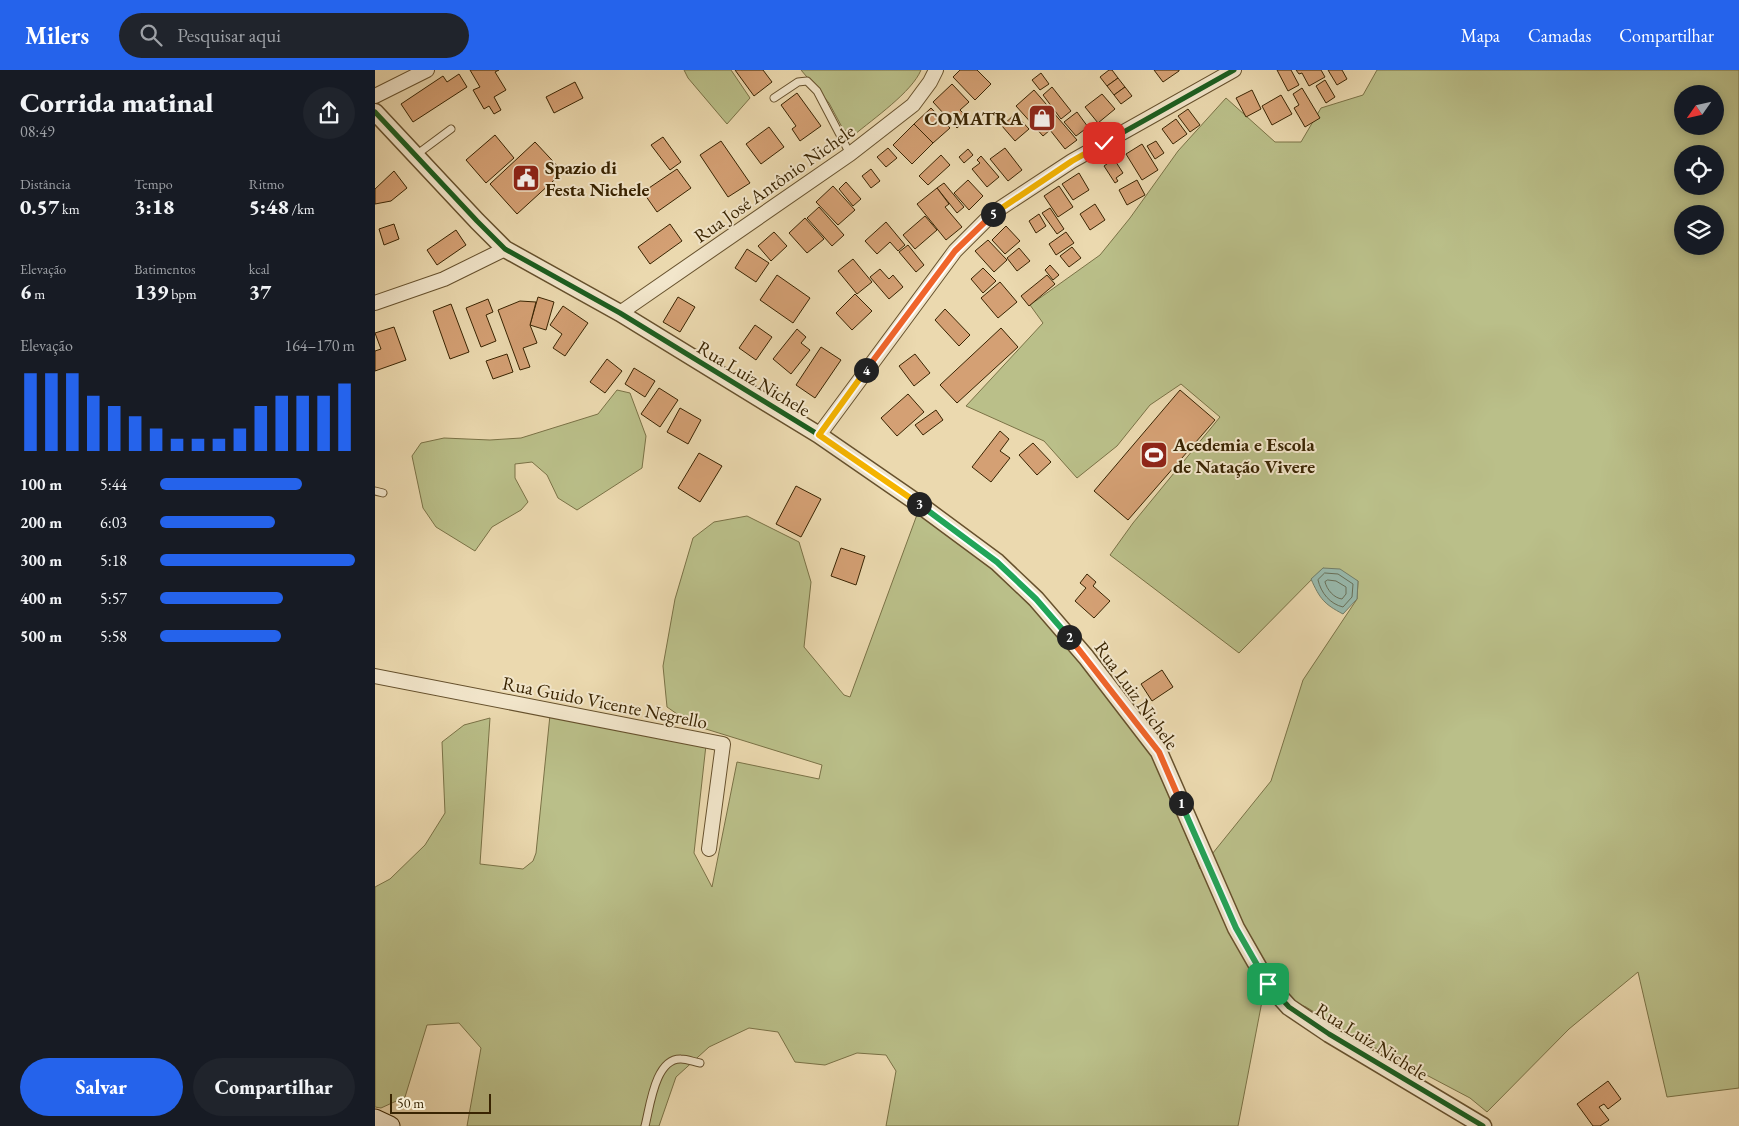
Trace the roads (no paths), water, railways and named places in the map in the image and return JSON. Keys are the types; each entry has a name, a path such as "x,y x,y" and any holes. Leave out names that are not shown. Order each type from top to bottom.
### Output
{"main road":[{"path":"375,1119 389,1126"}],"street":[{"path":"375,96 427,70"},
{"name":"Rua José Antônio Nichele","path":"620,314 850,154 913,105 930,82 936,70"},
{"path":"819,435 955,251 993,213 1072,161 1234,70"},
{"name":"Rua Luiz Nichele","path":"375,112 505,249 620,314 819,435 916,502 997,562 1036,599 1086,657 1159,752 1236,928 1268,984 1289,1007 1329,1034 1483,1126"},
{"path":"375,303 444,279 505,249"},
{"name":"Rua Guido Vicente Negrello","path":"375,676 723,744 709,849"}],"lane":[{"path":"774,98 798,82 807,81 817,91 850,154"},
{"path":"416,155 451,128"},
{"path":"375,491 383,493"},
{"path":"645,1126 659,1071 673,1060 680,1059 699,1063"}],"water":[{"path":"1323,568 1340,569 1358,581 1357,599 1343,614 1323,600 1311,579"}],"place":[{"name":"COMATRA","path":"1042,118"},
{"name":"Spazio di Festa Nichele","path":"526,178"},
{"name":"Acedemia e Escola de Natação Vivere","path":"1154,455"}]}
